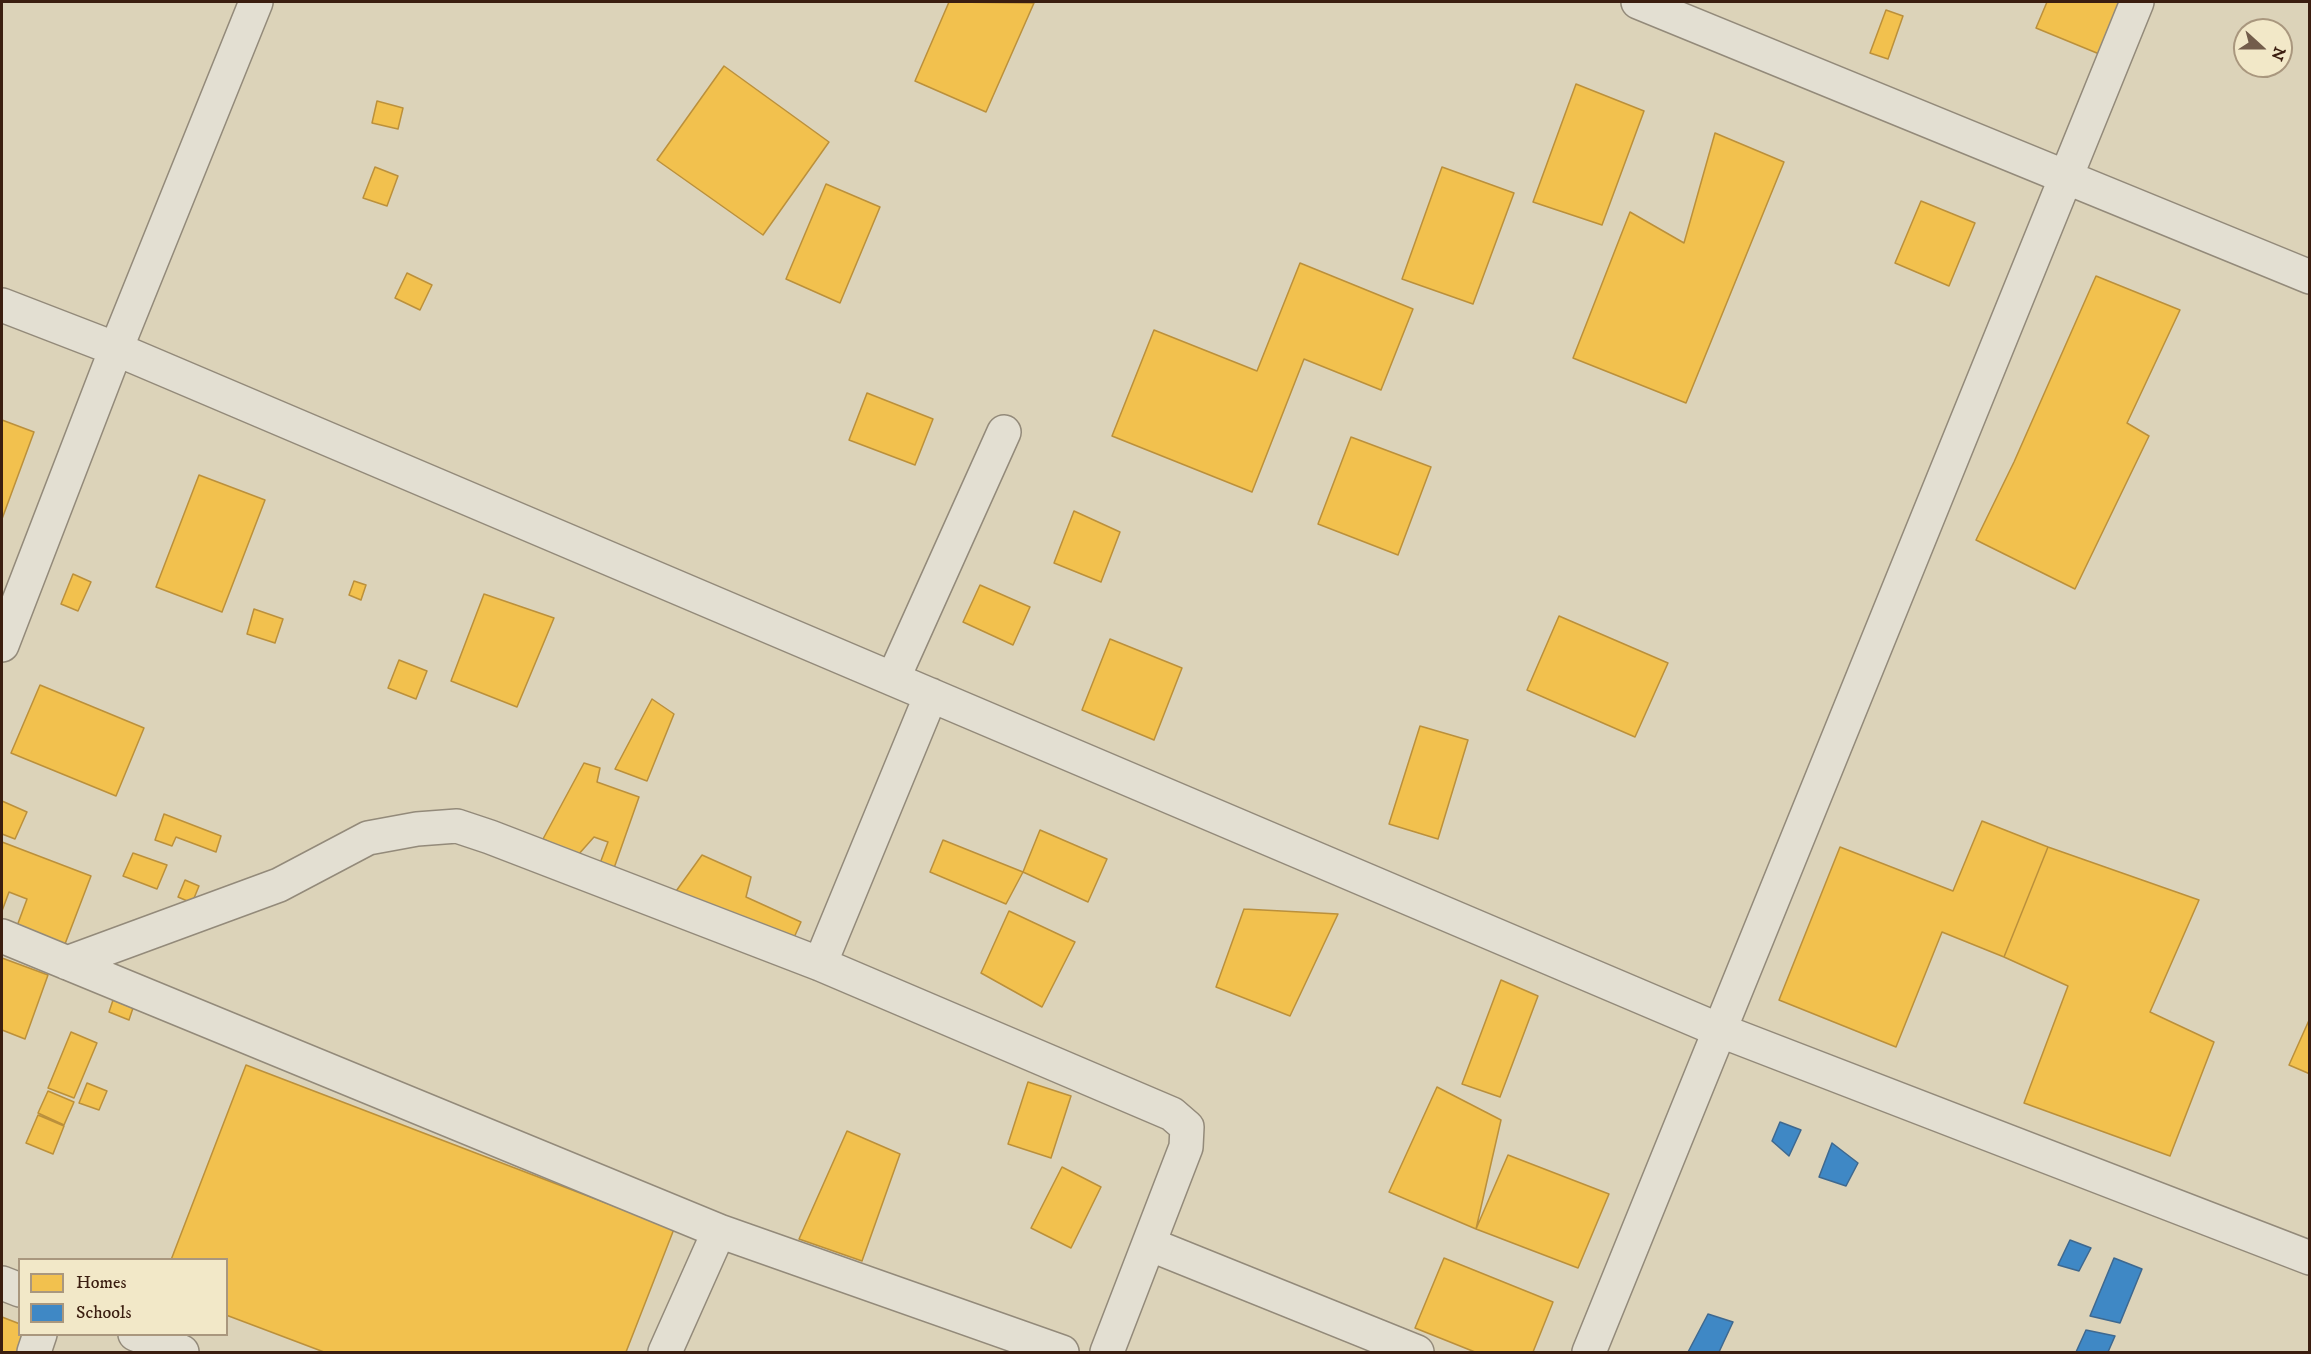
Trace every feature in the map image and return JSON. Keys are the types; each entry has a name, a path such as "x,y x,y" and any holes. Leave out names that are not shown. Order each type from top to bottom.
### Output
{"street":[{"path":"2,645 116,349 256,2"},
{"path":"1638,2 2310,277"},
{"path":"1589,1353 2137,2"},
{"path":"2,305 116,349 1719,1030 2310,1258"},
{"path":"893,679 1004,432"},
{"path":"820,964 931,695"},
{"path":"67,963 279,885 368,838 417,829 458,826 820,964 1172,1114 1180,1120 1187,1126 1186,1147 1107,1353"},
{"path":"2,936 719,1231 1062,1353"},
{"path":"665,1353 719,1231"},
{"path":"1149,1244 1417,1353"},
{"path":"2,1283 18,1289"},
{"path":"34,1353 40,1336"},
{"path":"138,1336 182,1353"}],"building: Homes":[{"path":"949,2 1034,3 986,112 915,81"},
{"path":"2047,2 2133,2 2109,58 2036,28"},
{"path":"1886,10 1903,16 1888,59 1870,53"},
{"path":"724,66 829,142 763,235 657,160"},
{"path":"1576,84 1644,111 1602,225 1533,202"},
{"path":"377,101 403,108 398,129 372,123"},
{"path":"1715,133 1784,162 1686,403 1573,358 1630,212 1684,243"},
{"path":"375,167 398,176 387,206 363,198"},
{"path":"1442,167 1514,193 1473,304 1402,279"},
{"path":"826,184 880,207 840,303 786,279"},
{"path":"1921,201 1975,223 1949,286 1895,263"},
{"path":"1300,263 1413,309 1381,390 1304,359 1252,492 1112,436 1154,330 1257,371"},
{"path":"407,273 432,285 420,310 395,298"},
{"path":"2096,276 2180,310 2127,423 2149,436 2075,589 1976,540 2014,462"},
{"path":"867,393 933,419 915,465 849,440"},
{"path":"2,420 34,432 2,519"},
{"path":"1351,437 1431,467 1398,555 1318,524"},
{"path":"199,475 265,500 222,612 156,587"},
{"path":"1074,511 1120,532 1101,582 1054,563"},
{"path":"73,574 91,582 78,611 61,604"},
{"path":"354,581 366,585 361,600 349,595"},
{"path":"980,585 1030,607 1013,645 963,622"},
{"path":"484,594 554,618 517,707 451,681"},
{"path":"254,609 283,619 275,643 247,634"},
{"path":"1559,616 1668,663 1635,737 1527,690"},
{"path":"1110,639 1182,668 1154,740 1082,710"},
{"path":"399,660 427,671 416,699 388,688"},
{"path":"40,685 144,728 116,796 11,753"},
{"path":"652,699 674,714 647,781 615,769"},
{"path":"1420,726 1468,740 1438,839 1389,824"},
{"path":"584,763 600,768 597,782 639,797 613,871 599,866 608,842 594,837 578,855 543,839"},
{"path":"2,801 27,812 15,839 2,834"},
{"path":"164,814 221,836 216,852 176,837 172,846 155,840"},
{"path":"1982,821 2048,847 2004,957 1942,932 1896,1047 1779,1000 1840,847 1953,891"},
{"path":"1040,830 1107,859 1088,902 1023,872"},
{"path":"943,840 1023,872 1006,904 930,872"},
{"path":"2,842 91,876 65,944 17,926 27,899 9,892 2,911"},
{"path":"2048,847 2199,900 2150,1012 2214,1042 2170,1156 2024,1103 2068,986 2004,957"},
{"path":"133,853 167,865 157,889 123,876"},
{"path":"702,855 751,877 746,897 801,922 788,951 674,894"},
{"path":"185,880 199,886 192,903 178,897"},
{"path":"1244,909 1338,914 1290,1016 1216,987"},
{"path":"1009,911 1075,942 1042,1007 981,973"},
{"path":"2,958 48,975 25,1039 2,1030"},
{"path":"1501,980 1538,996 1500,1097 1462,1084"},
{"path":"113,1000 133,1008 129,1020 109,1012"},
{"path":"2310,1018 2310,1074 2289,1065"},
{"path":"71,1032 97,1043 74,1098 48,1088"},
{"path":"246,1065 674,1229 626,1352 324,1352 228,1316 228,1258 172,1258"},
{"path":"1028,1082 1071,1096 1051,1158 1008,1144"},
{"path":"87,1083 107,1091 99,1110 79,1103"},
{"path":"1437,1087 1501,1120 1476,1229 1389,1192"},
{"path":"48,1091 74,1102 64,1125 38,1113"},
{"path":"38,1115 64,1126 53,1154 26,1143"},
{"path":"847,1131 900,1154 862,1261 799,1239"},
{"path":"1508,1155 1609,1194 1578,1268 1476,1229"},
{"path":"1062,1167 1101,1187 1071,1248 1031,1228"},
{"path":"1444,1258 1553,1302 1533,1352 1475,1352 1415,1328"},
{"path":"2,1317 18,1323 18,1336 22,1336 17,1352 2,1352"}],"building: Schools":[{"path":"1780,1122 1801,1130 1789,1156 1772,1141"},
{"path":"1832,1143 1858,1163 1846,1186 1819,1177"},
{"path":"2070,1240 2091,1248 2079,1271 2058,1265"},
{"path":"2114,1258 2142,1269 2120,1323 2090,1316"},
{"path":"1708,1314 1733,1322 1719,1352 1688,1352"},
{"path":"2086,1330 2115,1336 2108,1352 2076,1352"}]}
